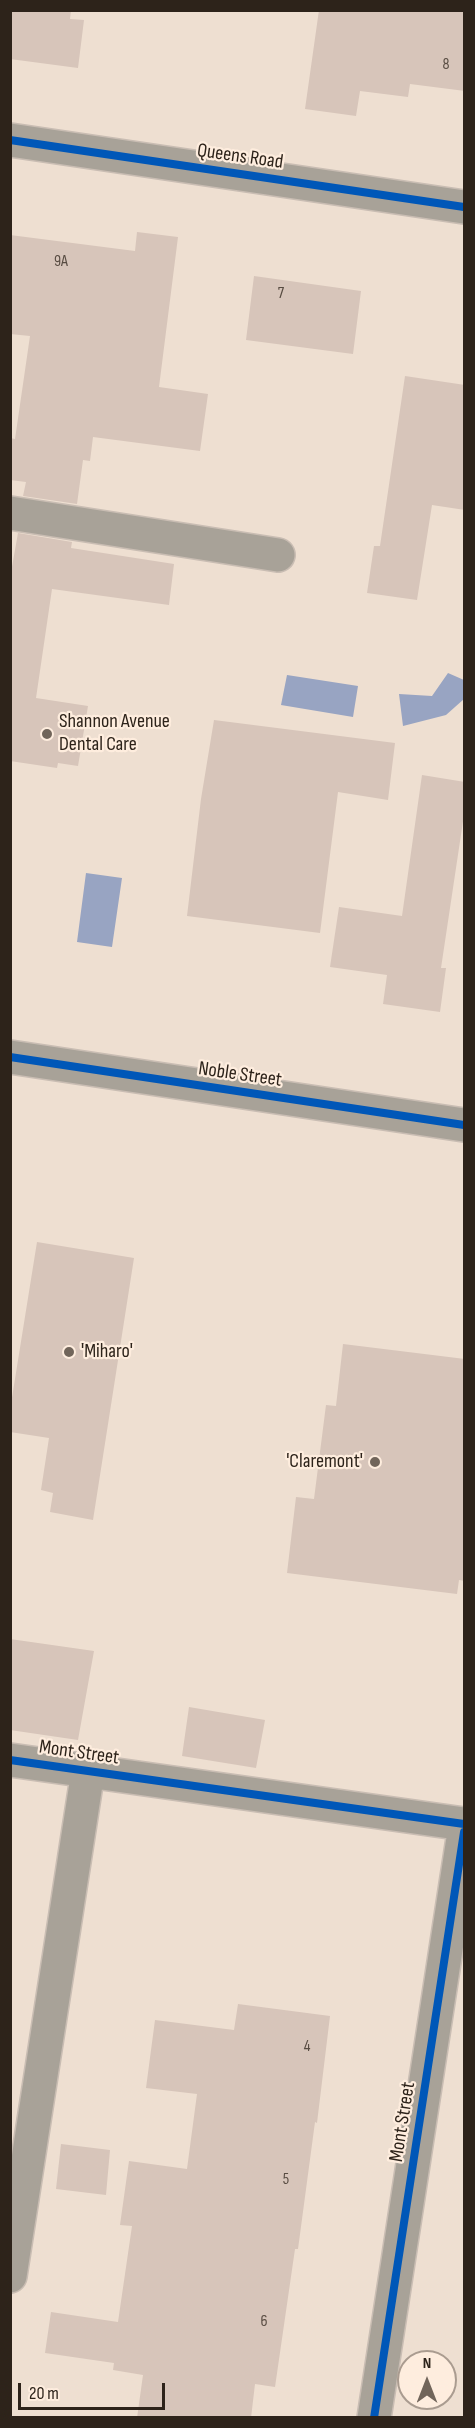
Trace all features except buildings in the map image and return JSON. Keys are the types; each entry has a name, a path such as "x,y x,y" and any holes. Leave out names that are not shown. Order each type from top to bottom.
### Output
{"street":[{"name":"Queens Road","path":"10,140 465,207"},
{"path":"10,513 278,555"},
{"name":"Noble Street","path":"10,1058 465,1125"},
{"name":"Mont Street","path":"10,1760 465,1824"},
{"path":"10,2276 87,1771"},
{"name":"Mont Street","path":"374,2418 465,1832"}],"water":[{"path":"448,673 464,680 464,699 446,715 403,726 399,694 432,696"},
{"path":"287,675 358,686 353,717 281,705"},
{"path":"86,873 122,878 112,947 77,942"}],"cycle path":[{"path":"10,140 464,207"},
{"path":"10,1057 464,1125"},
{"path":"10,1760 464,1824"},
{"path":"374,2418 464,1832"}],"place":[{"name":"Shannon Avenue Dental Care","path":"47,734"},
{"name":"'Miharo'","path":"69,1352"},
{"name":"'Claremont'","path":"375,1462"}]}
